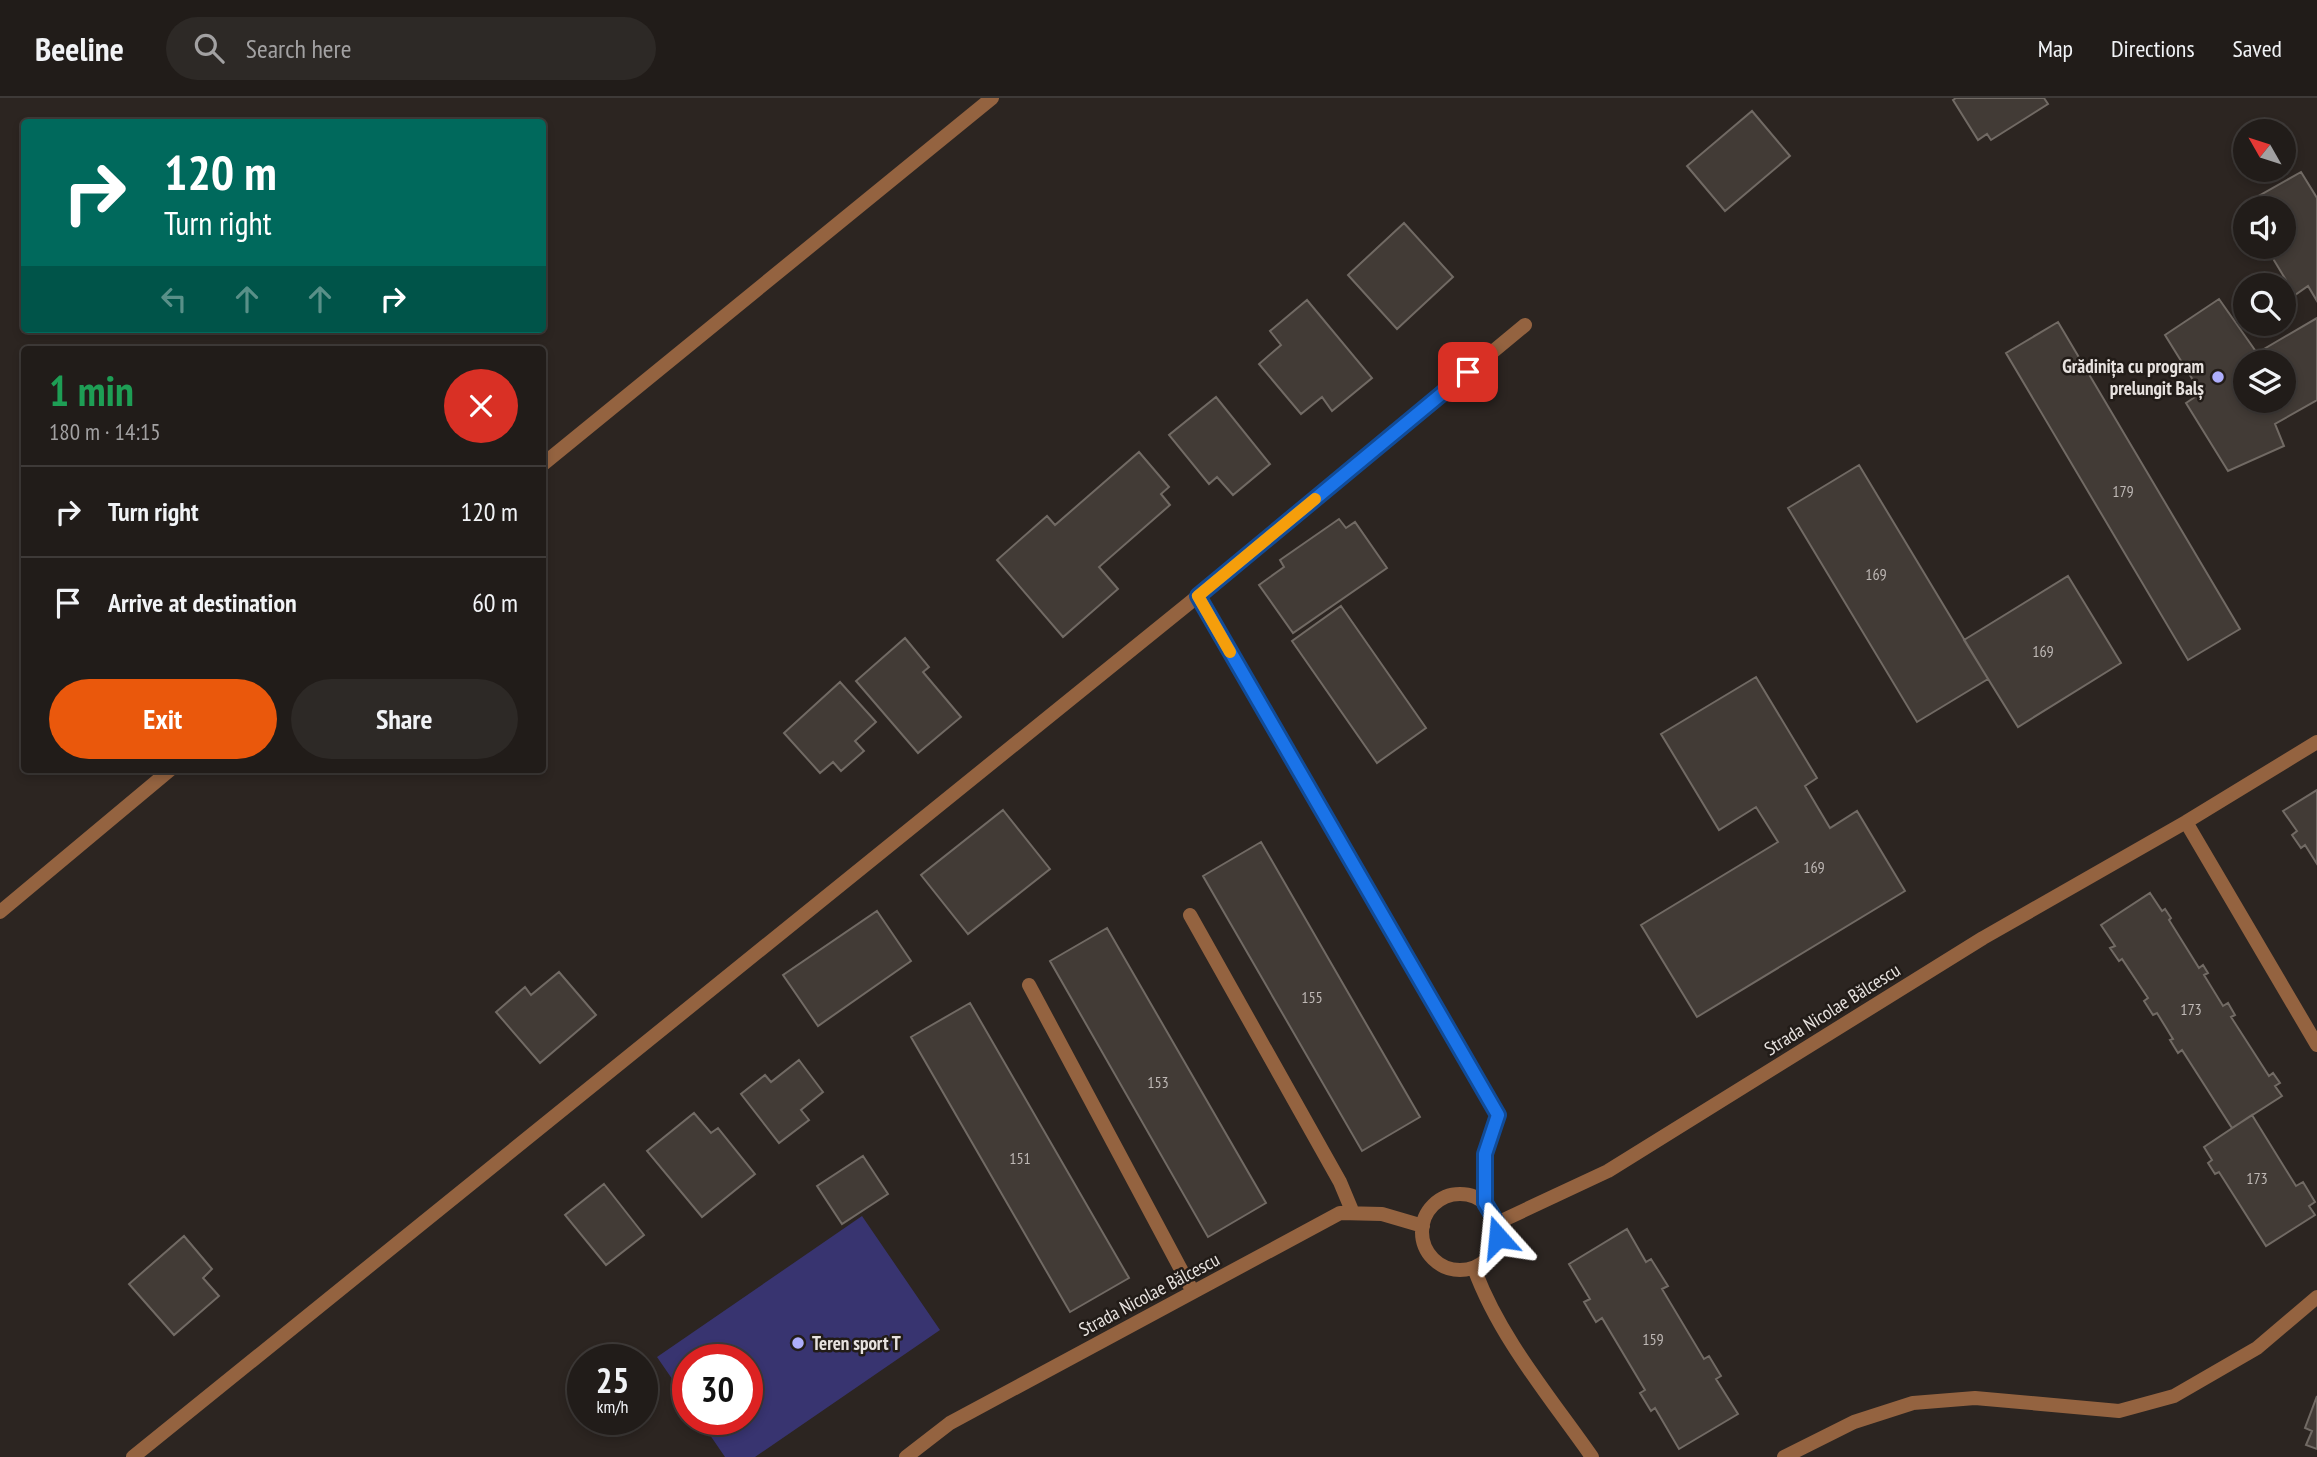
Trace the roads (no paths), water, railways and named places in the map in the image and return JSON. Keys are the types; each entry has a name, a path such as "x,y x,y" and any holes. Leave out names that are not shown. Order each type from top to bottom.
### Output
{"street":[{"path":"546,462 992,98"},
{"path":"133,1457 1198,596 1525,325"},
{"path":"1198,596 1498,1115 1485,1154 1485,1203"},
{"name":"Strada Nicolae Bălcescu","path":"1497,1223 1608,1171 1983,938 2186,822 2317,742"},
{"path":"0,912 166,773"},
{"path":"2186,822 2317,1045"},
{"path":"1190,915 1340,1182 1353,1213"},
{"path":"1029,985 1193,1292"},
{"path":"1451,1195 1474,1196 1485,1203 1497,1223 1498,1237 1493,1250 1474,1268 1451,1269 1432,1258 1425,1247 1423,1226 1428,1211 1437,1202 1451,1195"},
{"name":"Strada Nicolae Bălcescu","path":"906,1457 950,1423 1340,1213 1382,1214 1423,1226"},
{"path":"1474,1268 1485,1296 1522,1357 1592,1457"},
{"path":"1784,1457 1854,1422 1913,1403 1975,1398 2119,1412 2174,1396 2257,1348 2317,1297"}],"place":[{"name":"Grădinița cu program prelungit Balș","path":"2218,377"},
{"name":"Teren sport T","path":"798,1343"}]}
